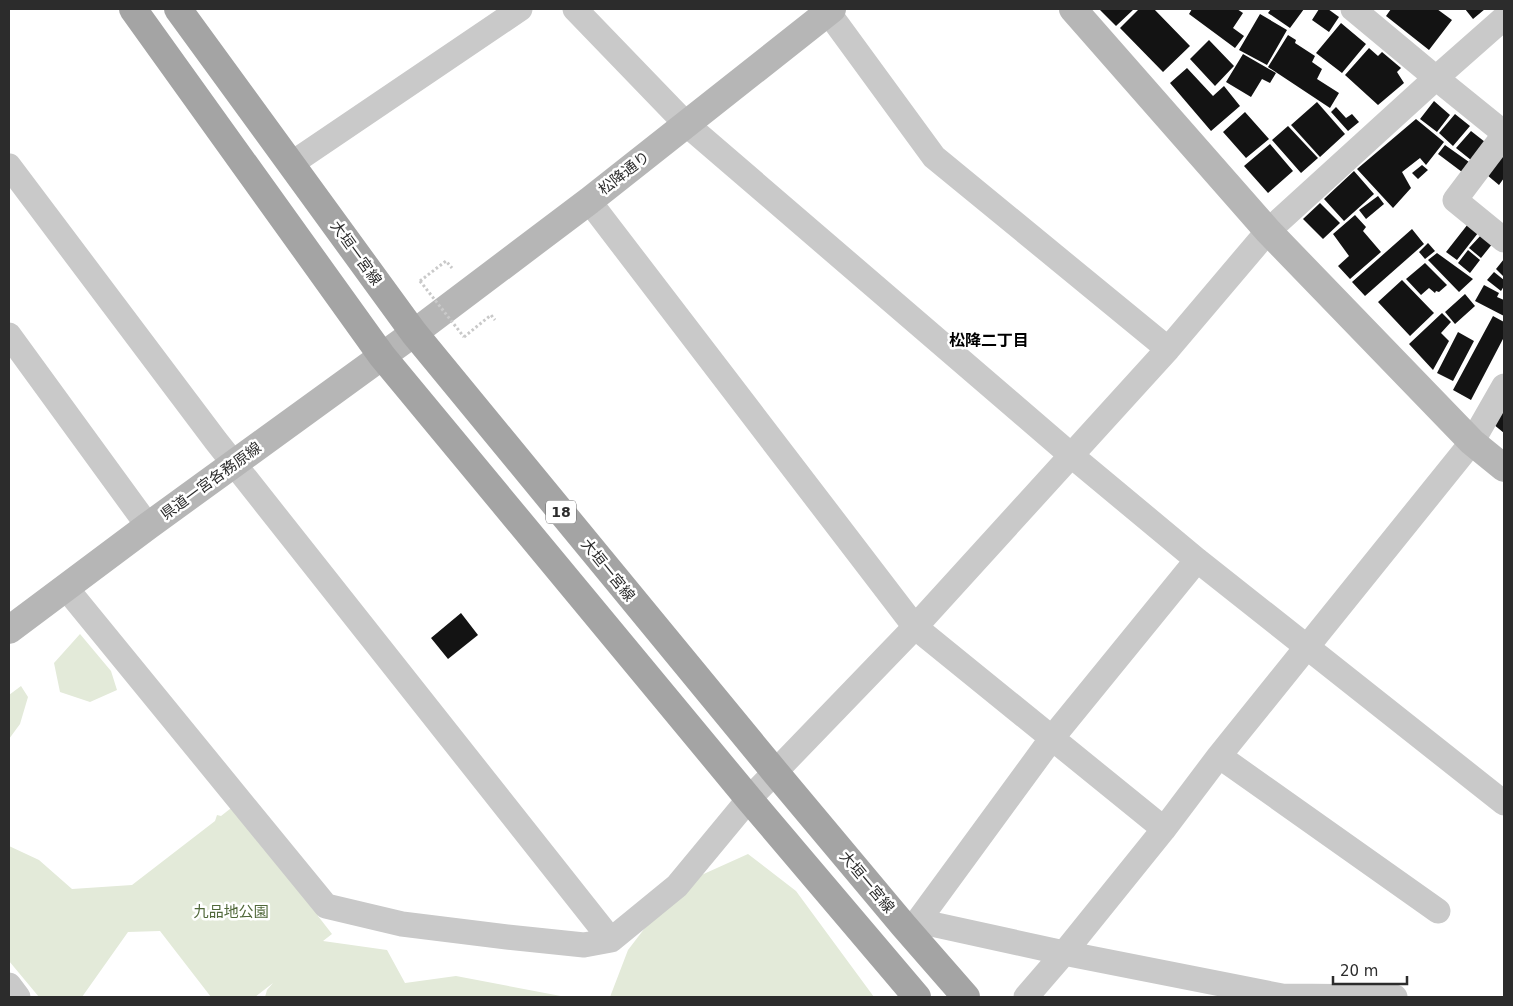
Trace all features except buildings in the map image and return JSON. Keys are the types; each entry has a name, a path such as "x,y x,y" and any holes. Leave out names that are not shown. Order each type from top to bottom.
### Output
{"main road":[{"name":"18","path":"133,9 382,356 749,799 917,997"},
{"name":"大垣一宮線","path":"178,9 414,334 775,772 911,924 966,997"}],"street":[{"path":"291,164 520,9"},
{"path":"575,9 686,124 1072,456 1197,560 1504,803"},
{"path":"1073,9 1268,231 1472,442 1504,468"},
{"path":"1353,9 1504,134 1455,200 1504,240"},
{"path":"830,10 934,157 1168,350"},
{"name":"松降通り","path":"414,334 589,201 830,10"},
{"path":"66,588 326,906 402,924 507,937 584,944 611,940 677,886 749,799 914,627 1168,350 1268,231 1504,18"},
{"path":"9,166 234,464 611,940"},
{"path":"589,201 914,627 1164,829"},
{"name":"県道一宮各務原線","path":"9,630 148,526 414,334"},
{"path":"9,335 148,526"},
{"path":"1026,997 1164,829 1219,756 1472,442 1504,386"},
{"path":"1197,560 1052,738 911,924 1282,996 1395,997"},
{"path":"1219,756 1438,911"},
{"path":"9,985 18,997"}],"path":[{"path":"452,268 446,261 420,281 464,336 491,315 494,320"}],"green space":[{"path":"80,634 111,671 117,690 90,702 60,692 54,663"},
{"path":"21,686 28,697 20,724 9,739 9,695"},
{"name":"九品地公園","path":"235,805 319,914 318,916 332,934 323,941 387,950 405,983 456,976 566,997 265,997 267,990 273,983 255,997 211,997 160,931 128,932 82,997 39,997 9,961 9,846 39,860 72,889 132,885 215,821 217,815 221,816"},
{"path":"748,854 796,891 874,997 610,997 628,950 677,886"}],"district":[{"name":"松降二丁目","path":"989,340"}]}
